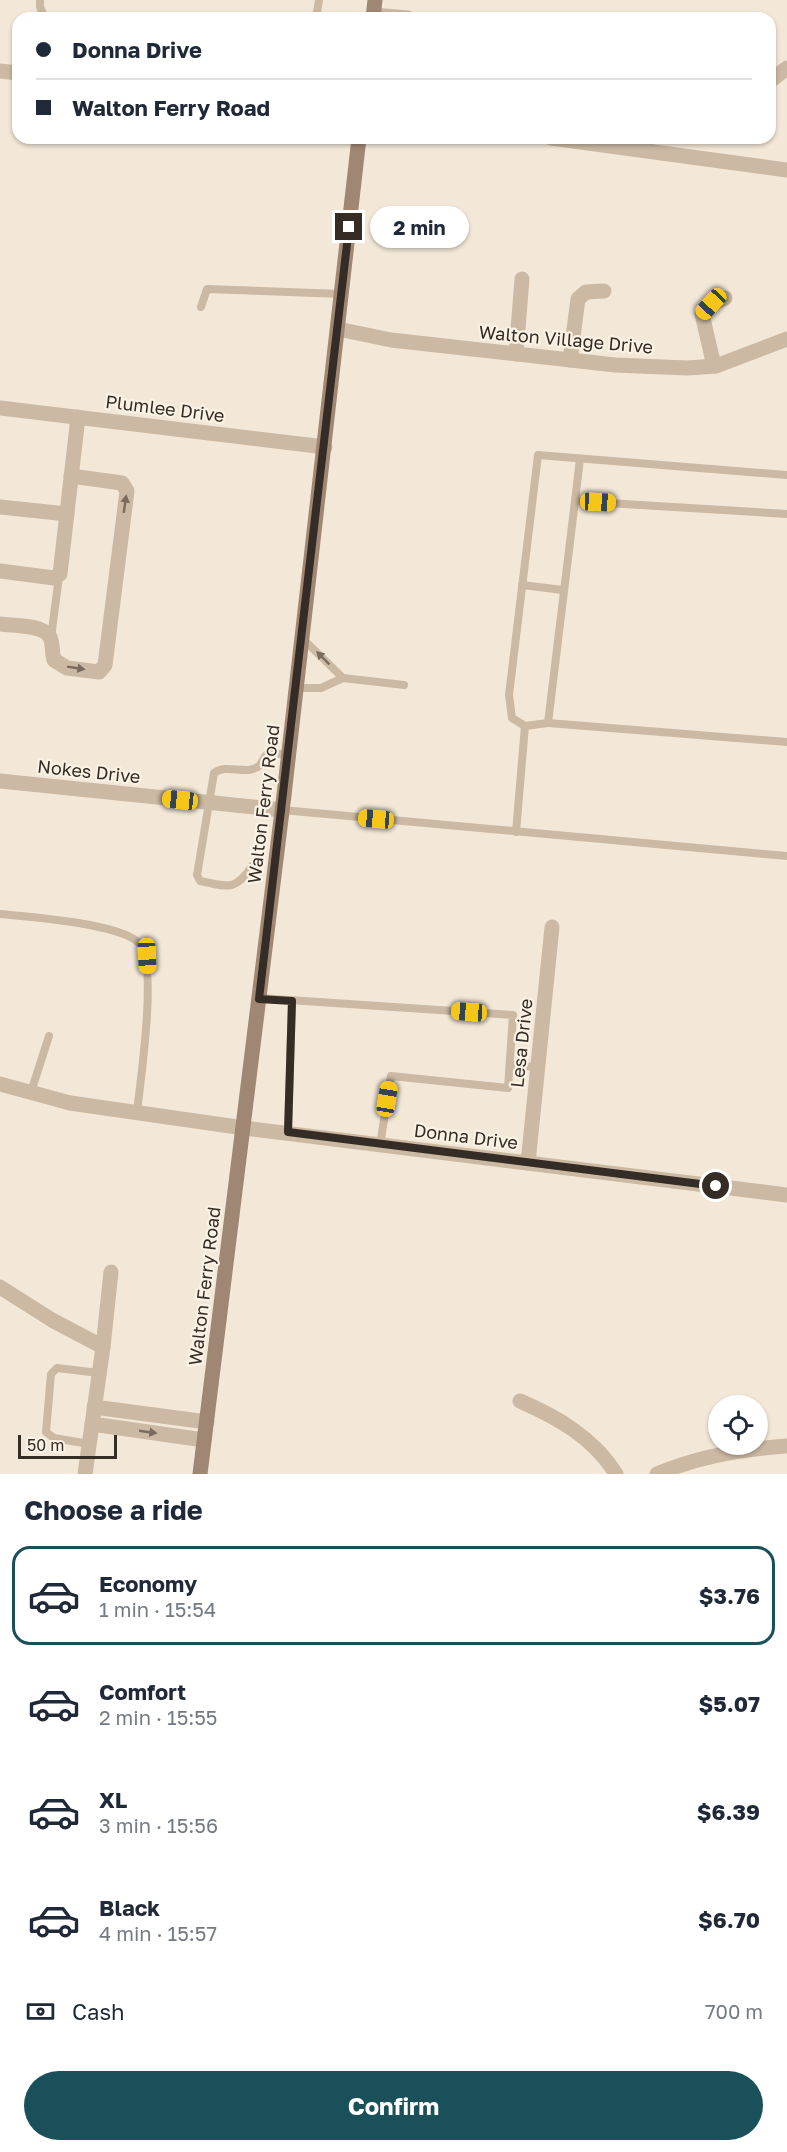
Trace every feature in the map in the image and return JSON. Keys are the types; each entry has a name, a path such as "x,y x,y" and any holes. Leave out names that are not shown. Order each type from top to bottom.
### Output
{"street":[{"name":"Walton Ferry Road","path":"200,1474 297,688 358,144"},
{"path":"595,144 787,170"},
{"path":"516,354 522,279"},
{"path":"570,360 578,299 586,292 604,291"},
{"path":"714,366 702,314 711,304 725,298"},
{"name":"Walton Village Drive","path":"338,329 391,340 516,354 687,368 714,366 787,339"},
{"name":"Plumlee Drive","path":"0,408 324,447"},
{"path":"0,571 54,578 60,574 78,417"},
{"path":"0,624 38,629 51,638 54,660 67,668 99,672 105,665 127,491 122,483 71,476"},
{"path":"0,507 67,514"},
{"name":"Nokes Drive","path":"0,781 282,810"},
{"name":"Lesa Drive","path":"528,1163 552,927"},
{"name":"Donna Drive","path":"0,1084 70,1103 244,1128 787,1195"},
{"path":"85,1474 111,1272"},
{"path":"0,1287 52,1320 103,1347"},
{"path":"520,1401 544,1412 594,1446 616,1474"},
{"path":"94,1407 207,1422"},
{"path":"92,1424 204,1440"},
{"path":"657,1474 684,1463 746,1449 787,1446"}],"lane":[{"path":"201,308 207,289 342,294"},
{"path":"787,475 538,455 509,695 512,718 525,726 548,723 787,742"},
{"path":"548,723 580,459"},
{"path":"575,501 787,514"},
{"path":"51,638 60,574"},
{"path":"522,585 563,590"},
{"path":"302,638 344,678"},
{"path":"297,688 321,688 344,678 404,685"},
{"path":"516,832 525,726"},
{"path":"252,866 239,883 233,886 200,882 197,874 208,802 216,771 252,770 260,766 267,754 289,754"},
{"path":"282,810 787,856"},
{"path":"0,914 80,923 110,930 138,942 147,956 148,984 137,1112"},
{"path":"259,999 513,1015 508,1088 391,1076 380,1145"},
{"path":"288,1132 292,1001"},
{"path":"31,1092 50,1036"},
{"path":"510,1065 538,1067"},
{"path":"89,1444 54,1438 46,1432 51,1374 57,1368 99,1373"}],"route":[{"path":"349,227 259,999 292,1001 288,1132 716,1186"}]}
